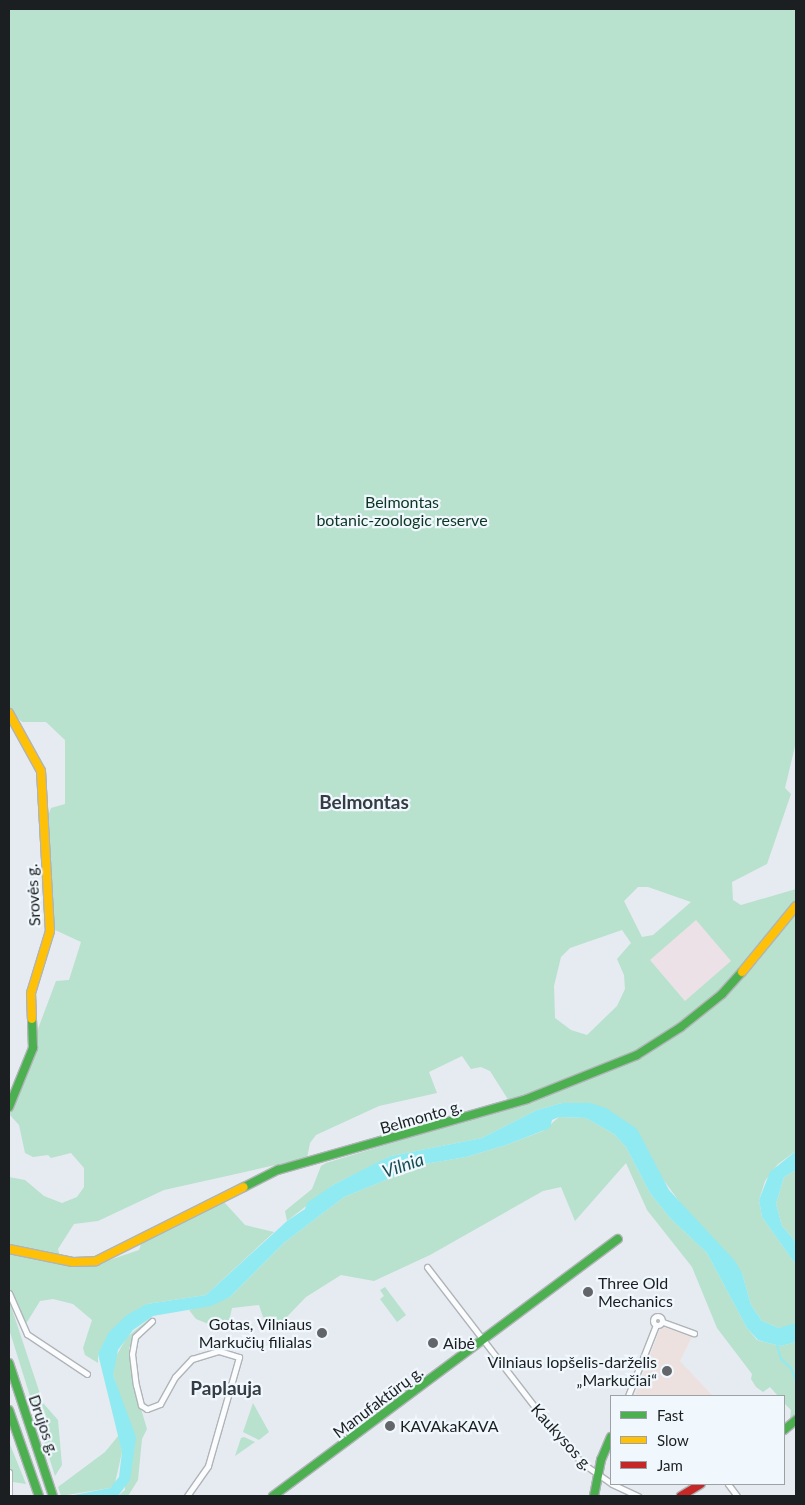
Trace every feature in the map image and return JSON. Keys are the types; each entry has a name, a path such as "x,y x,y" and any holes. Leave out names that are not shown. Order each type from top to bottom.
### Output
{"street":[{"name":"Srovės g.","path":"9,713 41,771 50,931 31,993 33,1048 9,1107"},
{"name":"Belmonto g.","path":"9,1250 73,1262 103,1259 278,1170 517,1102 636,1055 681,1027 722,994 765,948 796,906"},
{"name":"Manufaktūrų g.","path":"273,1496 618,1239"},
{"name":"Kaukysos g.","path":"426,1267 551,1428 598,1477 610,1482"},
{"path":"9,1293 26,1334 87,1374"},
{"path":"152,1321 135,1337 132,1354 138,1392 142,1405 147,1409 160,1404 175,1377 192,1359 219,1351 239,1357 208,1466 186,1496"},
{"path":"628,1395 656,1324 663,1322 694,1333"},
{"name":"Drujos g.","path":"9,1363 53,1496"},
{"path":"9,1410 24,1453"},
{"path":"785,1429 796,1420"},
{"path":"9,1428 24,1453"},
{"path":"594,1496 610,1440"},
{"name":"Drujos g.","path":"24,1453 39,1496"},
{"path":"9,1472 9,1494"},
{"name":"Kaukysos g.","path":"616,1485 638,1496"},
{"path":"681,1496 699,1485"},
{"path":"729,1485 737,1496"}],"shaded area":[{"path":"696,920 732,962 686,1002 650,960"},
{"name":"Vilniaus lopšelis-darželis „Markučiai“","path":"661,1326 692,1337 680,1361 712,1395 635,1395"}],"green space":[{"name":"Belmontas botanic-zoologic reserve","path":"9,9 796,9 796,742 785,788 791,794 767,864 732,882 733,900 741,905 796,889 796,899 767,940 722,988 672,1029 627,1056 509,1101 490,1071 481,1067 471,1069 462,1056 429,1072 437,1093 379,1106 316,1135 310,1143 307,1158 164,1190 98,1221 74,1224 58,1249 60,1257 9,1247 9,1177 25,1180 44,1196 62,1203 77,1197 84,1187 84,1168 71,1153 51,1158 48,1155 33,1157 25,1153 19,1125 9,1114 9,1106 56,981 69,980 81,942 53,929 48,816 51,808 65,804 65,740 46,722 22,722 9,710","holes":["638,887 648,887 691,902 653,935 642,937 624,901","696,920 731,961 685,1001 650,960","622,930 631,943 617,959 624,975 625,989 617,1006 587,1035 571,1030 555,1018 554,986 561,957 570,948"]},
{"path":"796,911 796,1151 778,1164 765,1181 759,1200 762,1217 796,1265 796,1323 791,1327 779,1328 762,1321 751,1305 742,1273 684,1208 657,1171 590,1103 562,1103 537,1110 482,1138 391,1156 333,1185 287,1221 285,1211 312,1189 321,1166 326,1163 526,1102 651,1051 732,989 758,961"},
{"path":"559,1117 586,1118 614,1134 626,1147 650,1193 670,1218 707,1253 747,1328 757,1340 781,1346 796,1342 796,1414 790,1419 791,1410 785,1404 785,1395 777,1395 770,1387 763,1392 756,1387 751,1379 752,1374 717,1328 692,1267 647,1210 626,1163 575,1221 561,1187 543,1191 430,1255 374,1281 341,1275 306,1297 277,1327 263,1317 259,1305 232,1308 229,1321 211,1325 196,1319 189,1310 230,1297 285,1242 344,1197 425,1164 466,1157 543,1131"},
{"path":"796,1170 796,1242 782,1226 776,1204 784,1177"},
{"path":"224,1202 245,1225 274,1232 206,1295 147,1304 98,1354 98,1363 85,1355 83,1348 92,1320 73,1304 53,1299 40,1301 24,1327 9,1287 9,1252 78,1267 98,1264 139,1250 142,1241"},
{"path":"385,1287 406,1315 397,1322 380,1299 384,1296 380,1290"},
{"path":"9,1300 43,1403 58,1420 62,1465 55,1476 9,1329"},
{"path":"153,1316 133,1338 129,1349 133,1382 147,1429 142,1439 138,1480 128,1496 118,1496 125,1490 120,1396 113,1375 115,1358 127,1337"},
{"path":"253,1403 269,1432 259,1440 243,1432"},
{"path":"119,1435 122,1452 115,1483 110,1488 61,1496 58,1487 105,1452"},
{"path":"244,1437 255,1442 235,1456 241,1438"},
{"path":"9,1442 26,1484 13,1482 9,1465"}],"water":[{"name":"Vilnia","path":"562,1103 590,1103 606,1108 637,1129 669,1190 735,1261 742,1273 751,1305 762,1321 779,1328 796,1323 796,1342 781,1346 768,1343 758,1340 747,1328 707,1253 670,1218 650,1193 626,1147 614,1134 586,1118 559,1117 552,1120 550,1128 506,1145 466,1157 425,1164 344,1197 285,1242 230,1297 211,1306 153,1316 133,1330 118,1350 113,1375 136,1437 130,1480 118,1496 69,1496 110,1488 119,1477 122,1452 98,1354 109,1332 127,1315 147,1304 206,1295 287,1221 305,1209 307,1203 333,1185 374,1164 391,1156 482,1138 537,1110"},
{"path":"796,1151 796,1170 784,1177 776,1204 782,1226 796,1242 796,1265 762,1217 759,1200 770,1172"}],"waterway":[{"path":"777,1345 781,1359 791,1368 796,1381"}],"traffic: fast":[{"path":"244,1187 278,1170 527,1099 637,1055 681,1027 722,994 742,972"},
{"path":"9,1107 33,1048 32,1019"},
{"path":"273,1496 618,1239"},
{"path":"9,1363 53,1496"},
{"path":"9,1410 39,1496"},
{"path":"785,1429 796,1420"},
{"path":"594,1496 601,1460 610,1439"}],"traffic: slow":[{"path":"9,713 41,771 50,931 31,993 32,1019"},
{"path":"742,972 796,906"},
{"path":"9,1249 73,1262 96,1261 244,1187"}],"traffic: jam":[{"path":"681,1496 699,1485"}],"place":[{"name":"Three Old Mechanics","path":"588,1292"},
{"name":"Gotas, Vilniaus Markučių filialas","path":"322,1333"},
{"name":"Aibė","path":"433,1343"},
{"name":"Vilniaus lopšelis-darželis „Markučiai“","path":"667,1371"},
{"name":"KAVAkaKAVA","path":"390,1426"}],"district":[{"name":"Belmontas","path":"364,802"},
{"name":"Paplauja","path":"226,1388"}]}
